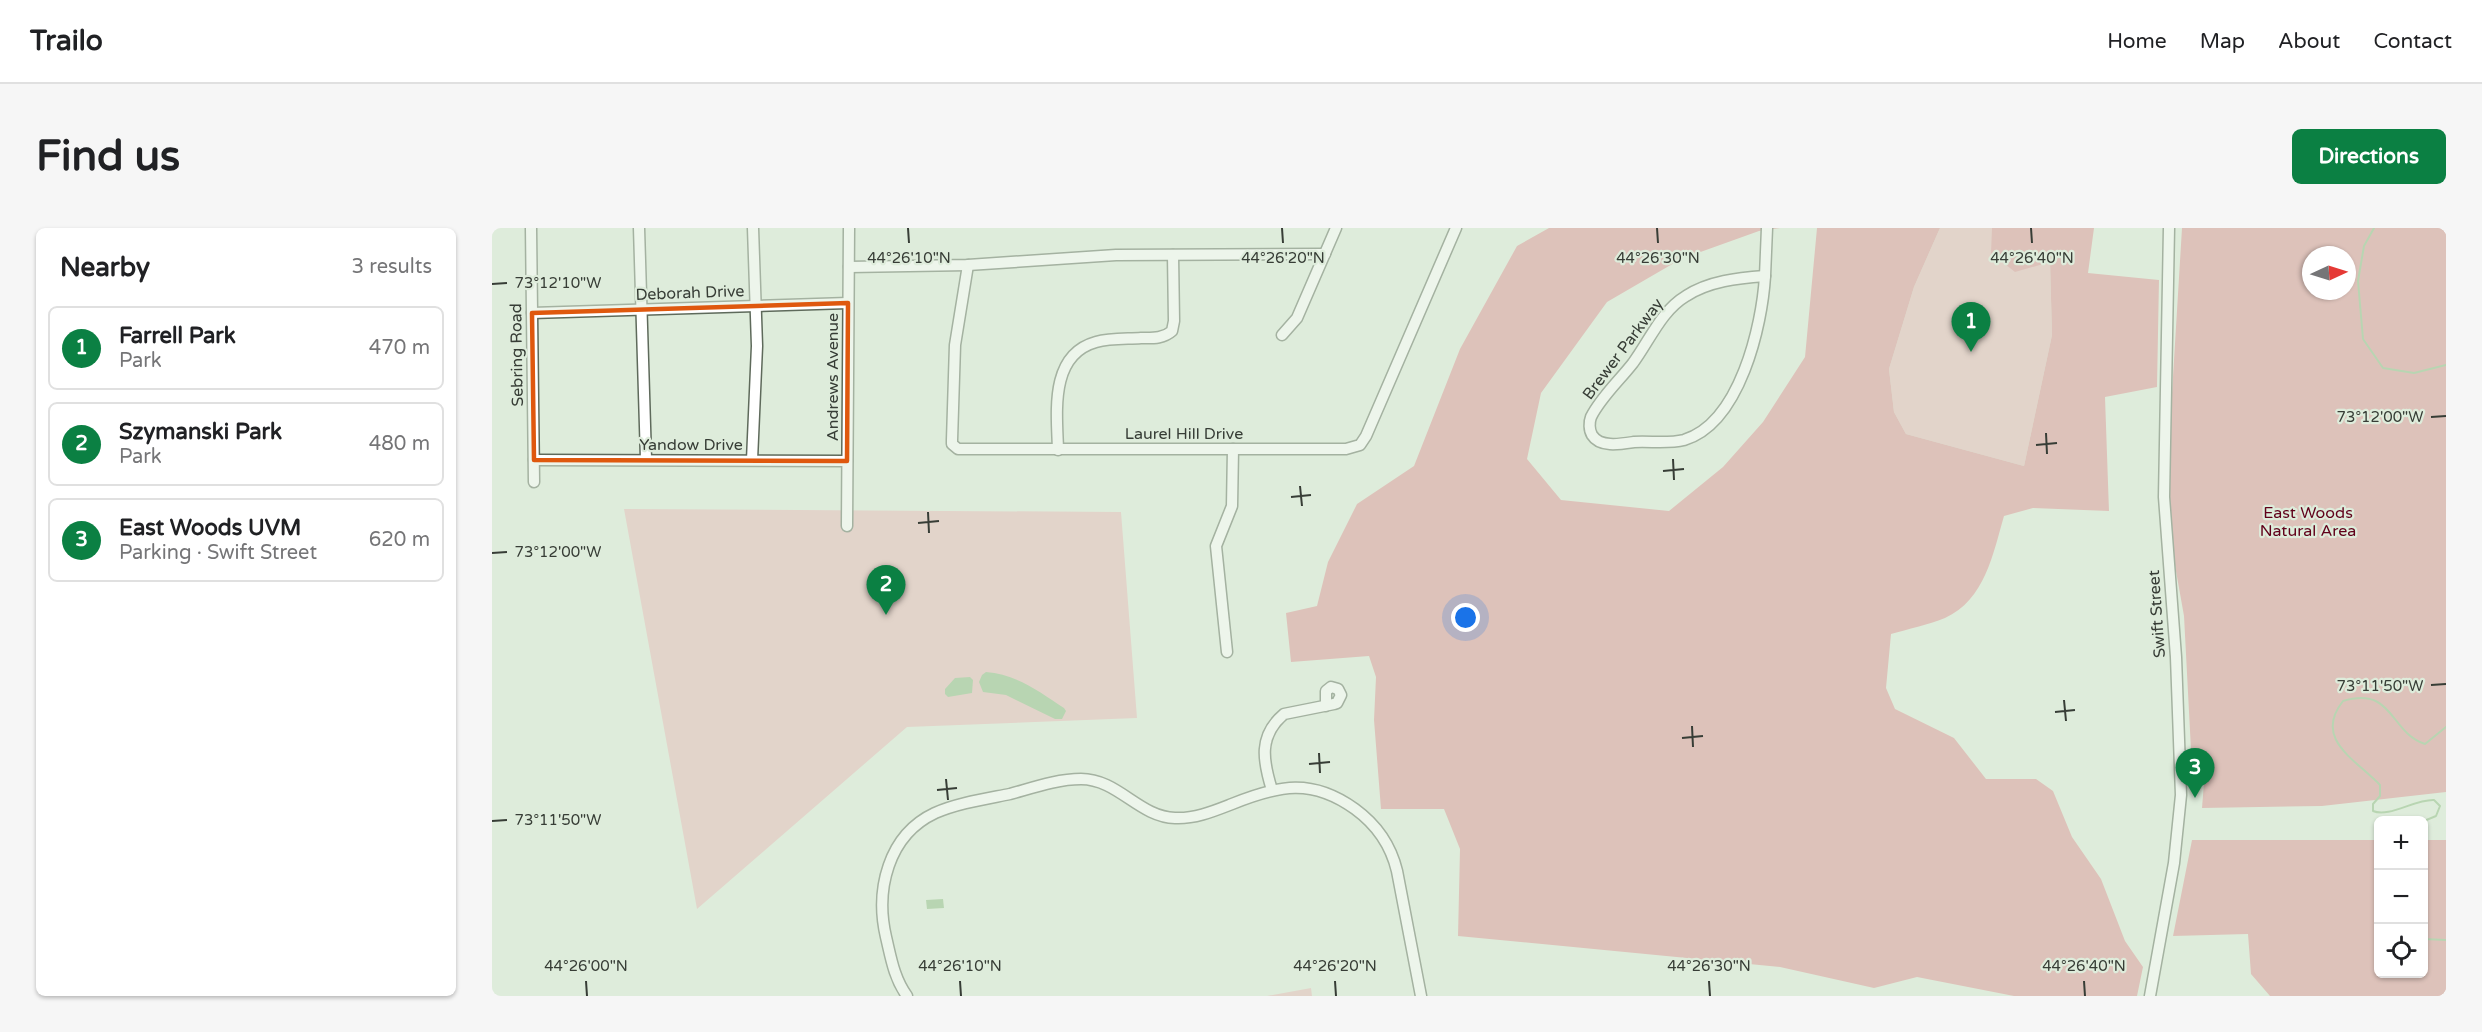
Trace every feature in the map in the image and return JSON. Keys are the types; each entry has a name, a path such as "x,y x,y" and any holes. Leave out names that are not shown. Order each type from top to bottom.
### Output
{"street":[{"name":"Sebring Road","path":"531,228 534,482"},
{"path":"639,228 646,459"},
{"path":"752,460 756,385 753,228"},
{"name":"Andrews Avenue","path":"847,526 849,228"},
{"path":"1282,335 1297,318 1336,228"},
{"name":"Laurel Hill Drive","path":"968,265 955,345 952,444 962,450 1346,449 1360,445 1366,436 1456,228"},
{"name":"Brewer Parkway","path":"1765,276 1742,278 1704,287 1673,305 1633,363 1598,405 1590,419 1591,434 1606,444 1684,440 1701,432 1715,420 1739,381 1757,332 1762,311 1765,276 1767,228"},
{"name":"Swift Street","path":"2150,996 2174,862 2181,795 2176,657 2164,497 2169,228"},
{"path":"849,267 968,265 1108,256 1325,254"},
{"path":"1058,450 1059,386 1065,365 1073,356 1095,342 1160,338 1172,331 1174,321 1173,255"},
{"name":"Deborah Drive","path":"532,313 848,303"},
{"path":"1227,652 1216,546 1232,507 1233,449"},
{"name":"Yandow Drive","path":"534,460 847,461"},
{"path":"1272,790 1263,758 1264,744 1268,734 1284,714 1326,706"},
{"path":"907,996 897,978 885,935 882,912 882,888 887,866 898,847 928,817 958,805 1080,779 1107,785 1150,813 1177,818 1206,813 1272,790 1307,787 1334,795 1362,814 1383,837 1392,852 1398,871 1421,996"}],"highlighted area":[{"path":"848,303 847,461 534,460 532,313"}],"shaded area":[{"path":"1940,228 2054,228 2050,262 2052,335 2024,466 1906,434 1894,412 1889,369 1914,287"},
{"path":"624,509 1121,512 1137,718 907,727 697,909"},
{"path":"986,672 1007,676 1037,690 1064,708 1066,711 1062,719 1055,719 1006,695 983,692 979,682"},
{"path":"970,677 973,680 972,693 948,697 945,694 945,689 955,678"},
{"path":"943,899 944,908 927,909 926,900"},
{"path":"1311,988 1312,996 1267,996"}],"green space":[{"path":"1549,228 1780,228 1759,231 1681,259 1607,302 1541,393 1527,459 1561,500 1669,511 1723,467 1763,422 1805,357 1817,228 1940,228 1914,287 1889,369 1894,412 1906,434 2024,466 2052,335 2050,262 2015,272 1991,253 1992,228 2094,228 2088,273 2159,280 2157,387 2105,397 2109,511 2033,508 2004,516 1991,560 1970,600 1945,618 1891,634 1886,688 1895,709 1954,738 1986,779 2036,779 2053,791 2072,837 2101,879 2125,941 2143,967 2137,996 2014,996 1917,977 1874,988 1780,967 1458,936 1460,849 1444,809 1381,809 1374,720 1376,677 1369,656 1291,662 1286,613 1317,606 1328,562 1357,504 1414,466 1460,349 1517,246"},
{"name":"East Woods Natural Area","path":"2182,228 2446,228 2446,792 2322,806 2202,808 2205,770 2191,750 2184,616 2171,543 2168,459"},
{"path":"2192,840 2374,840 2374,978 2428,978 2428,840 2446,840 2446,996 2270,996 2251,974 2248,934 2173,936"}],"waterway":[{"path":"2374,228 2364,246 2358,281 2363,339 2383,368 2414,373 2446,365"},
{"path":"2428,819 2436,816 2440,806 2434,800 2387,812 2373,811 2373,804 2380,796 2380,785 2341,748 2333,727 2335,714 2343,701 2360,698 2372,700 2390,712 2413,738 2425,744 2446,727"},
{"path":"2428,939 2446,940"}],"place":[{"name":"Farrell Park","path":"1971,352"},
{"name":"Szymanski Park","path":"886,615"},
{"name":"East Woods UVM","path":"2195,798"}]}
